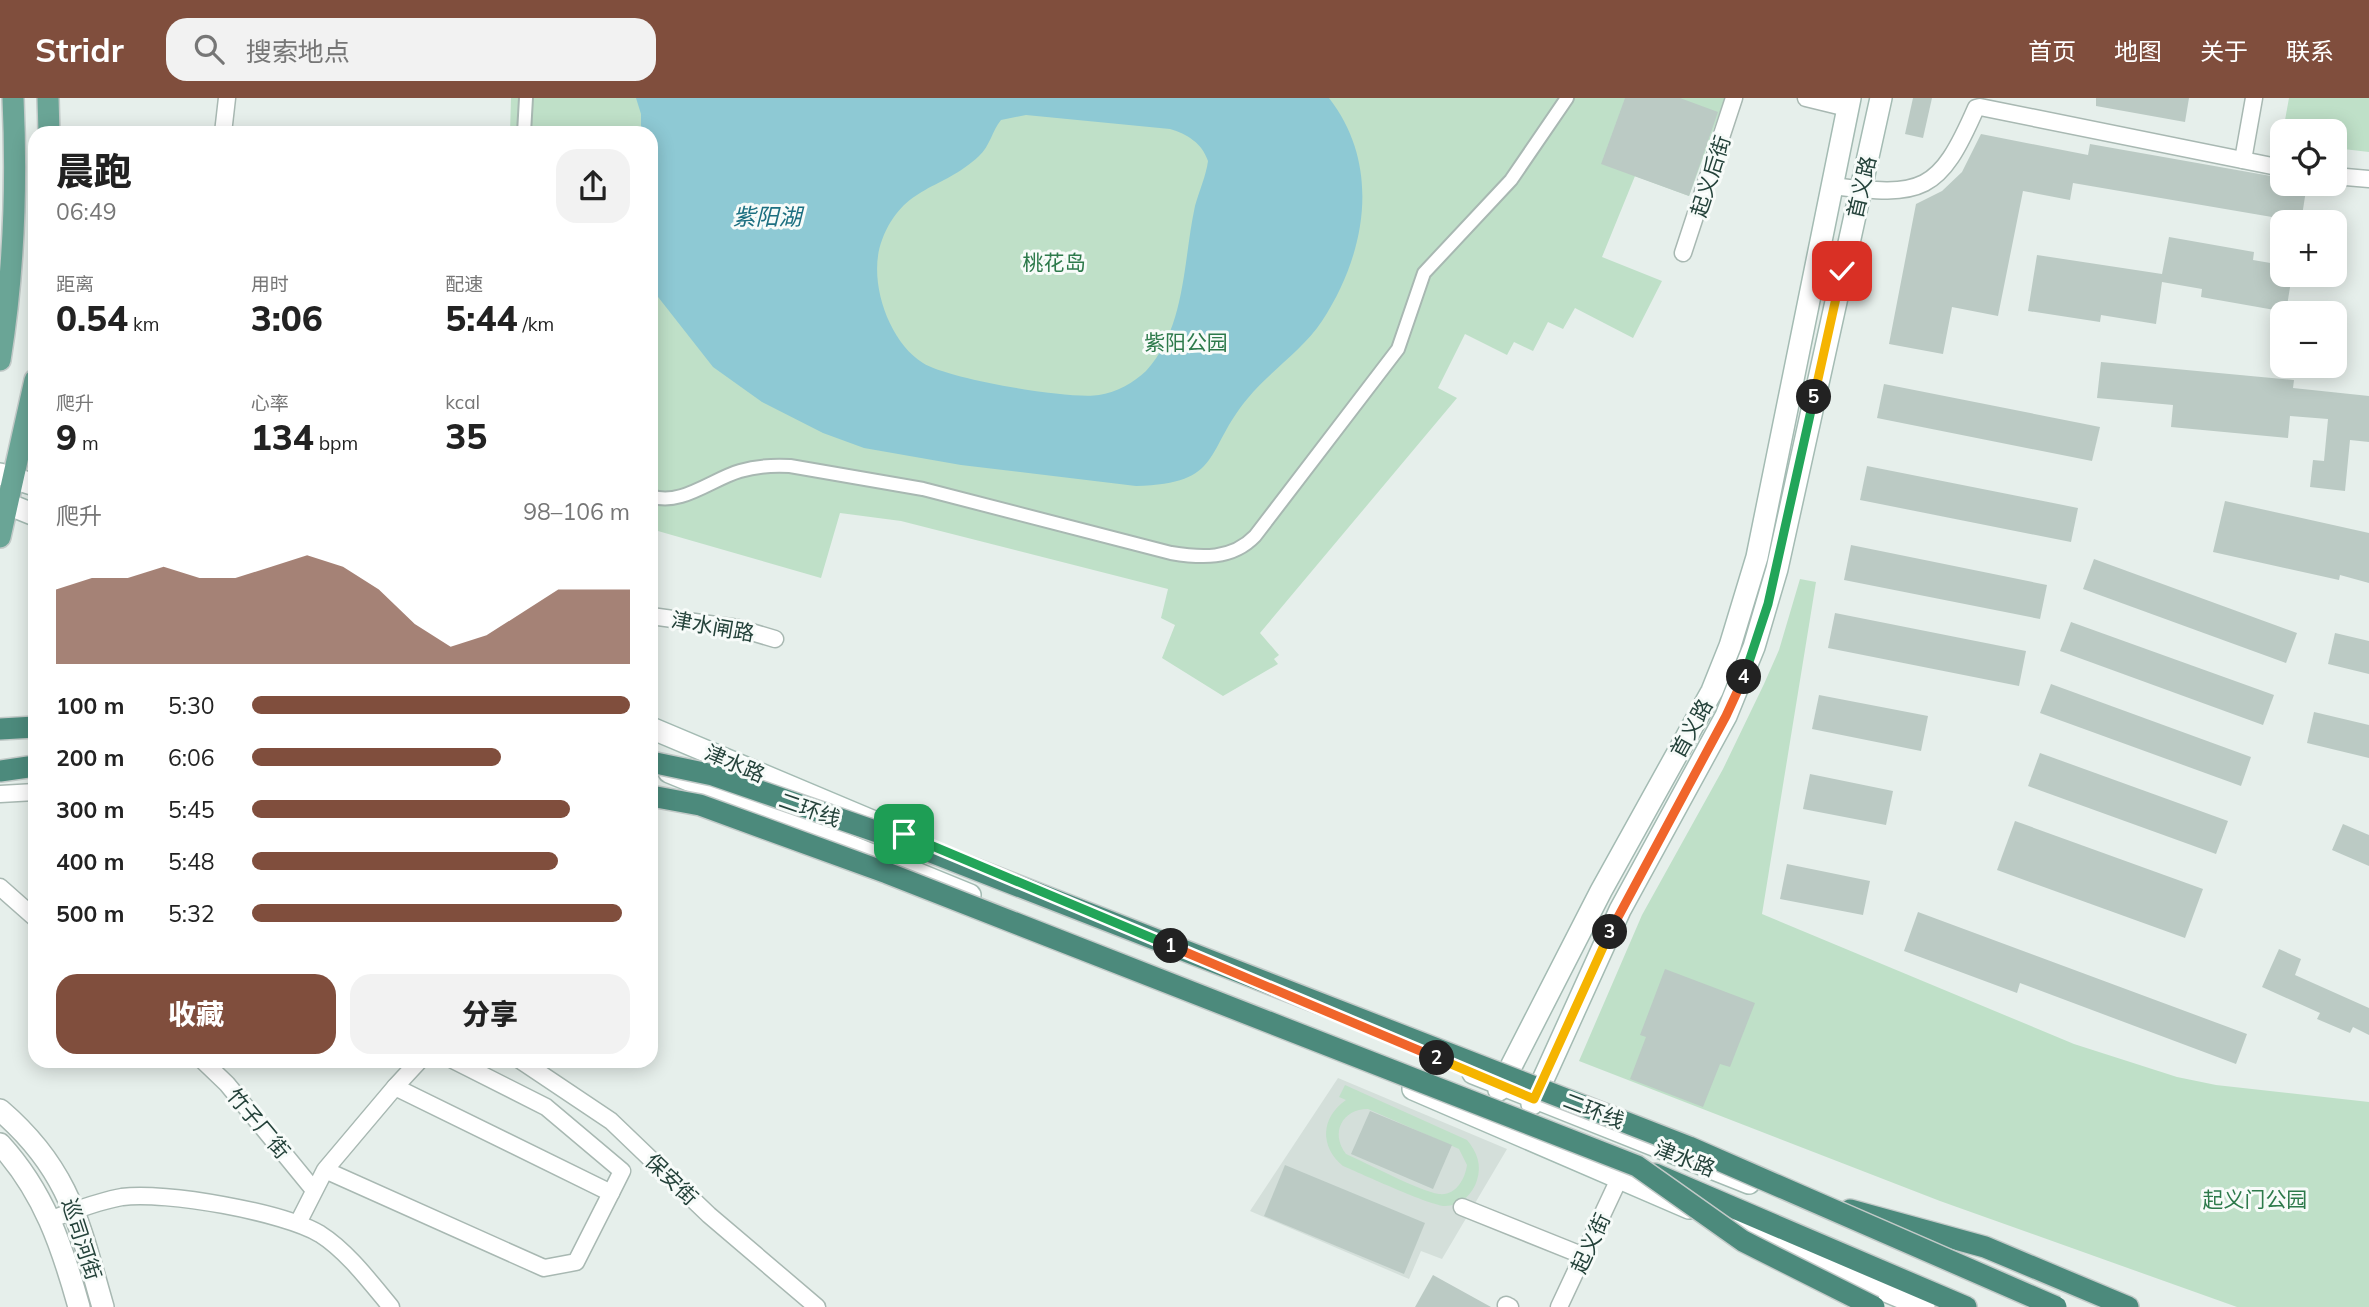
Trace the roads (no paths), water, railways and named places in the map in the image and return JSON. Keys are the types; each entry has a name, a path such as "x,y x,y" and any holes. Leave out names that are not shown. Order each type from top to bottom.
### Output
{"highway":[{"path":"0,729 28,727"},
{"name":"二环线","path":"658,764 713,775 895,838 1689,1147 1785,1192 2056,1307"},
{"path":"0,771 28,767"},
{"name":"二环线","path":"658,797 700,805 887,873 1966,1307"},
{"path":"1628,1173 1743,1241 1874,1307"},
{"path":"1785,1192 1985,1247 2128,1307"}],"main road":[{"path":"0,360 14,242 13,98"},
{"path":"48,98 49,126"},
{"name":"首义路","path":"1517,1134 1620,910 1726,716 1746,670 1777,569 1881,98"},
{"name":"首义路","path":"1484,1120 1601,891 1712,691 1730,646 1757,557 1848,103"},
{"path":"0,537 4,503 17,479 28,418"},
{"path":"4,503 28,512"},
{"name":"津水路","path":"658,731 1534,1099 2063,1307"},
{"name":"津水路","path":"658,766 951,887 1517,1134 1628,1173 1924,1307"},
{"name":"巡司河街","path":"0,1110 43,1156 68,1192 103,1307"},
{"name":"巡司河街","path":"0,1144 40,1196 64,1251 79,1307"}],"street":[{"path":"224,126 227,98"},
{"path":"524,126 526,98"},
{"path":"658,497 673,499 740,471 774,465 790,466 923,489 1171,553 1202,556 1233,551 1255,536 1387,364 1405,333 1421,278 1511,180 1567,98"},
{"name":"起义后街","path":"1684,253 1734,98"},
{"path":"1805,98 1848,103"},
{"path":"2243,160 2254,98"},
{"path":"1832,186 1861,190 1908,190 1933,180 1948,164 1976,108 1980,107 2270,166"},
{"path":"2347,177 2369,179"},
{"name":"津水闸路","path":"658,616 738,628 775,639"},
{"path":"0,794 28,792"},
{"path":"0,887 28,912"},
{"name":"竹子厂街","path":"210,1068 227,1084 313,1189"},
{"path":"298,1223 325,1170 413,1068"},
{"path":"325,1170 544,1268 576,1262 622,1171 546,1107 469,1068"},
{"name":"保安街","path":"532,1068 611,1121 709,1215 817,1307"},
{"path":"395,1087 611,1193"},
{"name":"起义街","path":"1559,1307 1628,1173"},
{"path":"51,1219 110,1199 152,1196 298,1223 322,1236 343,1254 391,1307"},
{"path":"1462,1207 1584,1256"}],"water":[{"name":"紫阳湖","path":"636,98 1329,98 1346,124 1356,152 1362,181 1362,210 1358,239 1349,267 1337,295 1314,332 1248,398 1199,471 1184,479 1164,484 1136,486 961,465 864,448 823,433 762,402 713,367 658,297 658,126 641,126 641,114","holes":["1026,115 1170,129 1182,134 1202,149 1208,161 1206,172 1195,206 1181,293 1169,335 1146,371 1131,383 1105,394 1084,396 982,381 923,363 900,340 891,325 879,290 878,256 882,240 901,208 979,156 1001,120"]}],"park label":[{"name":"桃花岛","path":"1054,262"},
{"name":"紫阳公园","path":"1186,342"},
{"name":"起义门公园","path":"2255,1199"}]}
